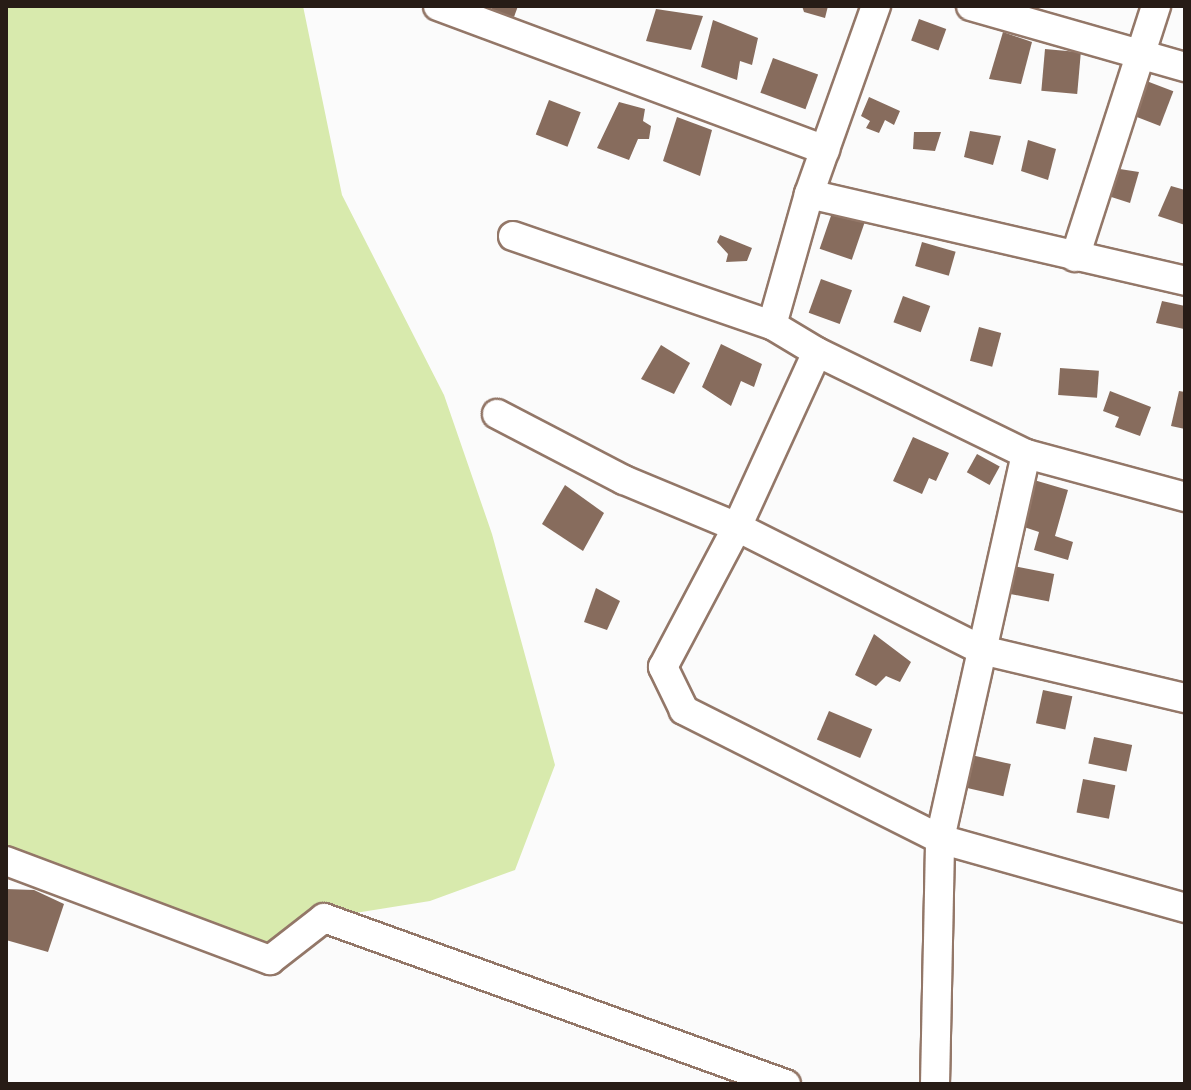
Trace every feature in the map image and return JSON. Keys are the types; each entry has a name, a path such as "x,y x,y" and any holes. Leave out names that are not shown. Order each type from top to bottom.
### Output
{"street":[{"path":"438,6 825,150"},
{"path":"772,325 809,194 876,6"},
{"path":"971,6 1185,67"},
{"path":"1075,257 1156,6"},
{"path":"809,194 1185,281"},
{"path":"513,236 772,325 817,352 1026,454 1185,497"},
{"path":"817,352 737,527 663,667 684,710 940,839 1185,908"},
{"path":"497,414 624,480 737,527 982,650 1185,698"},
{"path":"935,1084 940,839 1026,454"},
{"path":"6,861 270,960 324,918 786,1084"}],"green space":[{"path":"6,6 303,6 342,195 444,395 492,534 555,765 515,870 430,901 324,918 270,960 6,861"}],"building":[{"path":"493,6 518,6 514,17 491,10"},
{"path":"802,6 828,6 825,18 804,12"},
{"path":"656,9 703,16 691,50 646,41"},
{"path":"919,19 946,29 938,51 911,41"},
{"path":"713,20 758,38 752,65 740,61 737,80 701,67"},
{"path":"1003,32 1032,42 1021,84 989,79"},
{"path":"1045,49 1081,52 1077,94 1041,91"},
{"path":"773,58 818,74 805,109 760,93"},
{"path":"1136,77 1173,91 1160,126 1123,112"},
{"path":"869,97 900,111 894,125 885,120 879,133 866,128 870,121 861,116"},
{"path":"549,100 581,112 567,147 536,135"},
{"path":"619,102 645,109 643,121 651,126 649,139 638,139 629,160 597,148"},
{"path":"677,117 712,130 700,176 663,161"},
{"path":"970,131 1001,136 993,165 964,157"},
{"path":"914,132 941,132 935,151 913,149"},
{"path":"1028,140 1056,149 1048,180 1021,171"},
{"path":"1107,167 1139,172 1130,203 1102,194"},
{"path":"1171,186 1185,190 1185,225 1158,216"},
{"path":"833,210 865,221 852,260 820,249"},
{"path":"720,235 752,248 747,261 726,262 728,254 717,242"},
{"path":"922,242 956,252 949,276 915,266"},
{"path":"821,279 852,290 840,324 809,313"},
{"path":"903,296 930,306 921,332 893,322"},
{"path":"1162,301 1185,306 1184,329 1156,323"},
{"path":"979,327 1001,333 992,367 970,361"},
{"path":"721,344 762,364 754,387 741,381 731,406 702,387"},
{"path":"661,345 690,363 674,394 641,379"},
{"path":"1060,368 1099,371 1097,398 1058,395"},
{"path":"1110,391 1151,407 1140,436 1115,427 1119,417 1103,411"},
{"path":"1179,391 1185,392 1185,429 1171,426"},
{"path":"913,437 949,453 936,481 929,478 922,494 893,481"},
{"path":"977,454 1000,467 990,485 967,472"},
{"path":"1034,480 1068,490 1055,536 1073,542 1068,560 1034,550 1039,532 1021,526"},
{"path":"565,485 604,513 583,551 542,524"},
{"path":"1013,566 1054,574 1049,601 1008,593"},
{"path":"596,588 620,601 607,630 584,622"},
{"path":"874,634 911,662 900,682 886,676 876,686 855,675"},
{"path":"1043,690 1072,696 1065,729 1036,723"},
{"path":"829,711 872,729 860,758 817,740"},
{"path":"1094,737 1132,745 1127,772 1088,763"},
{"path":"967,754 1011,764 1003,796 960,786"},
{"path":"1083,779 1115,785 1109,819 1077,812"},
{"path":"6,889 34,890 64,904 48,952 6,940"}]}
